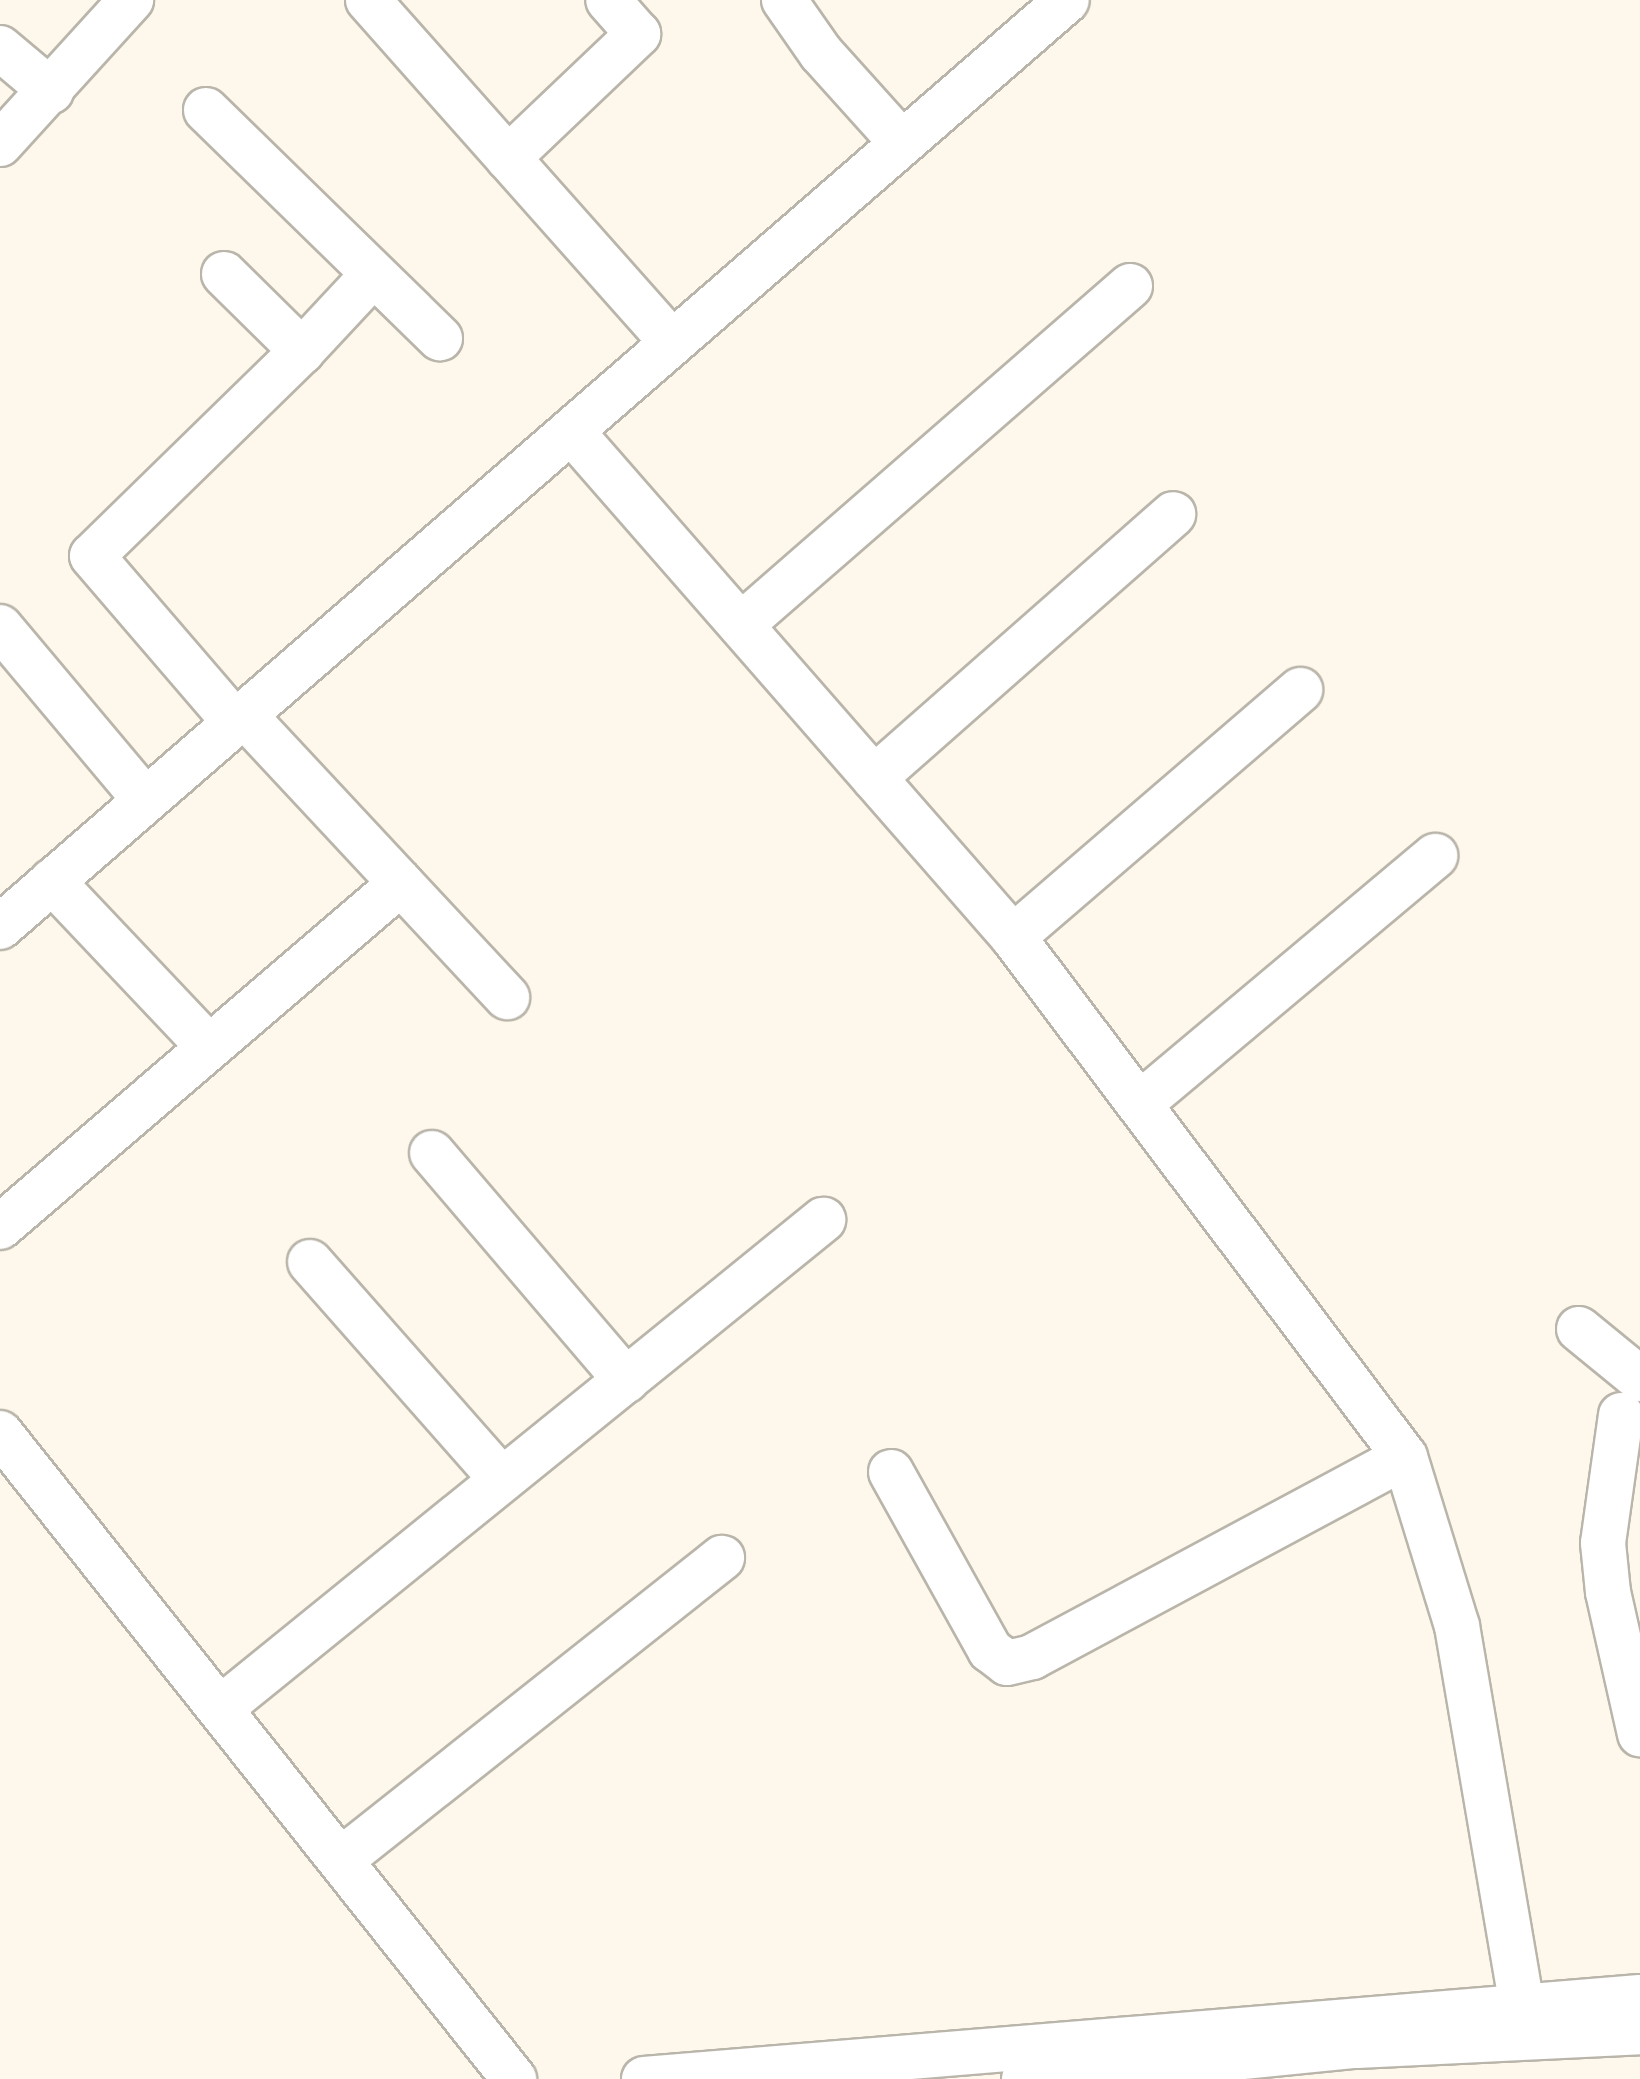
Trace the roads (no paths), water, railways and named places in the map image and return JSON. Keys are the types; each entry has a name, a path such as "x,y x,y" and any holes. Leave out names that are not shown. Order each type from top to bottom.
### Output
{"street":[{"path":"0,144 131,0"},
{"path":"368,0 672,343"},
{"path":"508,158 638,34 608,0"},
{"path":"784,0 821,53 902,143"},
{"path":"209,1047 19,897 145,800 240,719 1067,0"},
{"path":"0,48 51,91"},
{"path":"206,110 372,276 440,338"},
{"path":"224,274 302,351"},
{"path":"372,276 302,351 92,556 240,719 401,883 507,997"},
{"path":"741,625 1130,286"},
{"path":"571,431 1013,937 1142,1102 1405,1457 1457,1626 1522,2005"},
{"path":"874,778 1173,514"},
{"path":"0,627 145,800"},
{"path":"1013,937 1300,690"},
{"path":"1142,1102 1435,856"},
{"path":"0,1227 401,883"},
{"path":"432,1153 626,1380"},
{"path":"222,1707 823,1220"},
{"path":"310,1262 502,1480"},
{"path":"1579,1329 1630,1397 1603,1543 1608,1592 1640,1734"},
{"path":"0,1433 222,1707 514,2079"},
{"path":"891,1472 990,1650 1007,1663 1032,1657 1405,1457"},
{"path":"342,1859 722,1558"},
{"path":"644,2079 1640,1997"},
{"path":"1024,2079 1357,2046 1640,2032"}]}
